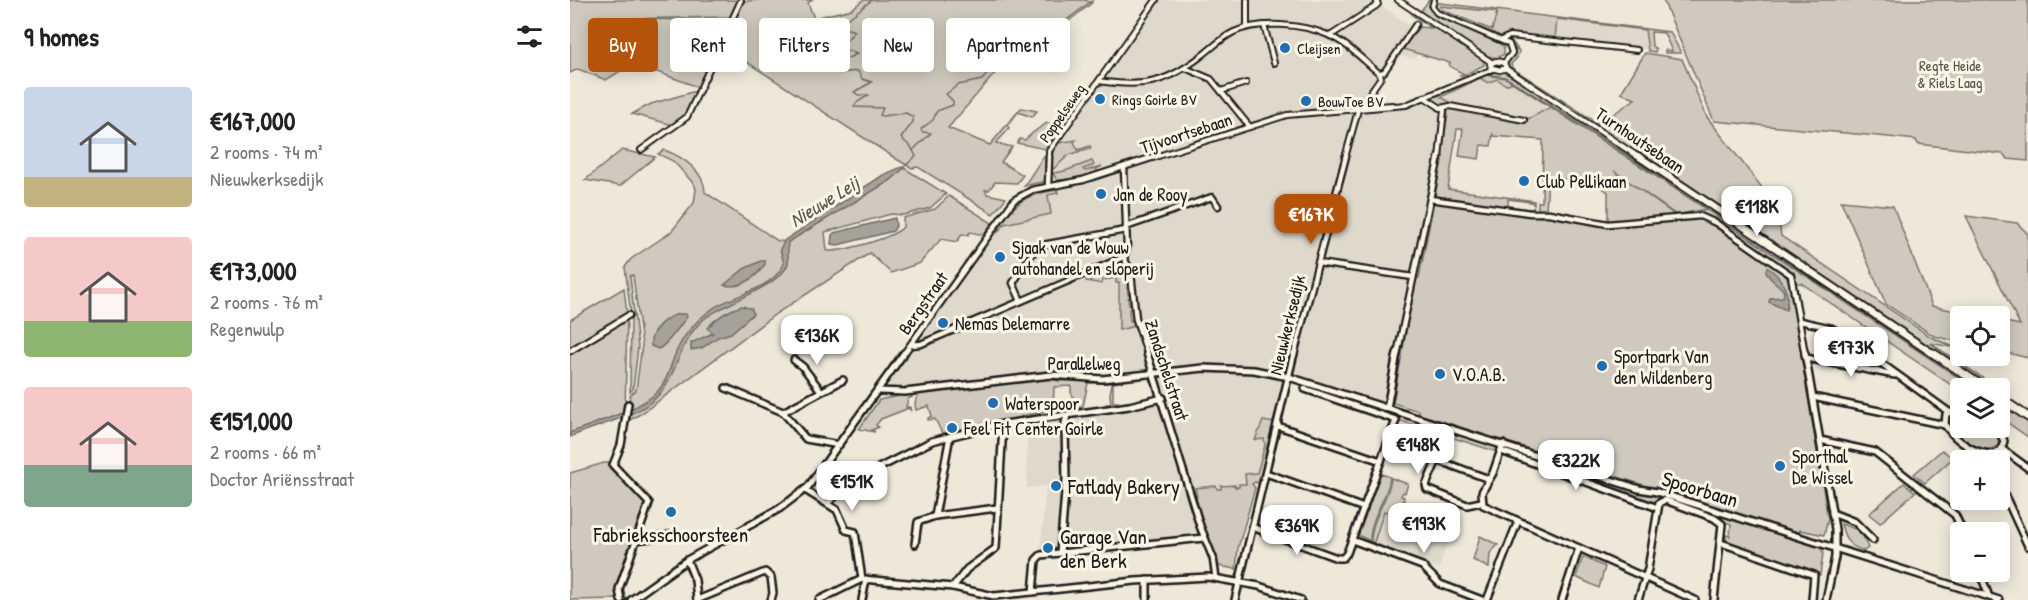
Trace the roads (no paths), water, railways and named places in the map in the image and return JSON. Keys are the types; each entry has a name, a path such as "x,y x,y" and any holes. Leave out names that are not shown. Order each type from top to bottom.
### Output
{"main road":[{"path":"1398,0 1474,50 1492,65 1503,66"},
{"path":"1492,65 1503,66"},
{"name":"Turnhoutsebaan","path":"1503,66 1970,378"},
{"path":"2010,405 2028,417"}],"street":[{"path":"641,150 687,117 741,0"},
{"name":"Poppelseweg","path":"1048,186 1049,151 1156,0"},
{"path":"1247,0 1247,27"},
{"path":"1330,36 1377,6 1376,0"},
{"path":"1434,0 1431,7 1437,13 1503,39 1512,47 1511,56 1503,66"},
{"name":"Nieuwkerksedijk","path":"1235,600 1289,376 1360,108 1381,77 1380,73 1384,72 1416,24"},
{"path":"1099,81 1148,86 1169,79 1232,33 1247,27 1264,25 1319,32 1330,36 1380,73"},
{"path":"1264,25 1274,63"},
{"path":"1503,39 1510,36 1637,50"},
{"name":"Tijvoortsebaan","path":"1048,186 1083,180 1292,114 1387,108 1409,103 1479,74 1492,65"},
{"path":"1185,68 1211,79 1250,127"},
{"path":"1221,91 1246,83"},
{"path":"1387,408 1436,177 1445,117 1444,110 1424,97"},
{"path":"1440,108 1450,106 1524,120"},
{"name":"Zandschelstraat","path":"1124,167 1127,254 1124,257 1131,271 1137,324 1163,398 1204,538 1215,561 1215,578"},
{"name":"Bergstraat","path":"631,600 687,560 779,509 805,490 1014,200 1026,192 1048,186"},
{"path":"1021,301 1012,283 1037,246 1126,229 1212,197 1218,206"},
{"path":"1430,199 1530,213 1558,214 1608,224 1690,216 1704,217 1791,275 1813,397 1836,549 1826,600"},
{"path":"911,345 921,344 1124,257"},
{"path":"1318,263 1413,277"},
{"path":"570,351 628,315"},
{"path":"1800,321 1832,328 1949,412 1945,417 1945,425 1960,444 1976,450"},
{"path":"1806,358 1899,376"},
{"path":"794,360 803,367 821,391"},
{"name":"Parallelweg","path":"878,391 905,392 1051,375 1102,379 1228,368 1289,376"},
{"name":"Spoorbaan","path":"1289,376 1613,478 1639,489 1657,492 1999,600"},
{"path":"783,412 843,380"},
{"path":"726,388 783,412 806,439 839,445"},
{"path":"1252,527 1337,558 1343,558 1352,540 1396,420 1305,389"},
{"path":"1813,397 1945,425"},
{"path":"828,503 842,489 932,441 1003,425 1163,398"},
{"path":"621,600 619,589 649,502 613,465 621,445 628,405"},
{"path":"1060,553 1066,480 1065,423 1067,416"},
{"path":"953,587 964,569 986,557 996,548 1003,425"},
{"path":"1278,426 1381,461"},
{"path":"935,516 950,436"},
{"path":"2002,438 2002,449"},
{"path":"1820,440 1875,452 1955,515 1958,522"},
{"path":"1481,502 1481,496 1492,475 1503,444"},
{"path":"1998,450 2002,449 2028,468"},
{"name":"Spoorbaan","path":"1501,451 1658,508 1660,502 1668,501 1714,518 1722,526 1720,543"},
{"path":"1489,479 1437,460 1426,485 1427,489 1467,506 1481,502 1518,521 1695,600"},
{"path":"1266,473 1364,508"},
{"path":"805,490 828,503 840,514 846,530 855,532 858,560 864,579 862,600"},
{"path":"2010,507 2028,546"},
{"path":"915,544 918,522 935,516 997,508"},
{"path":"1638,600 1645,578 1658,508"},
{"path":"1832,513 1855,522 1873,540"},
{"path":"1487,600 1518,521"},
{"path":"636,540 671,535"},
{"path":"1033,592 1037,557 1204,538"},
{"path":"1352,540 1422,566 1440,584 1482,600"},
{"path":"1714,600 1720,543 1814,575 1812,600"},
{"path":"1562,600 1579,548"},
{"path":"687,560 695,580 697,600 765,572 771,577 773,593 771,600"},
{"path":"819,600 864,579 953,587 994,598 1193,576 1239,582 1275,590 1301,600"},
{"path":"1147,580 1147,600"},
{"path":"1984,582 1989,597"}],"waterway":[{"path":"872,0 849,18 829,18 823,24 827,28 840,27 855,31 842,45 844,49 857,54 837,63 833,70 838,73 858,71 862,79 872,82 854,92 858,95 869,95 856,103 854,107 883,108 880,115 882,116 906,113 913,117 913,122 901,138 911,147 916,156 903,168"},
{"path":"913,150 931,133 922,132 921,129 933,120 937,111 953,105 953,101 946,94 958,85 982,80 989,72 1036,43 1093,0"}],"place":[{"name":"Cleijsen","path":"1285,48"},
{"name":"Rings Goirle BV","path":"1100,99"},
{"name":"BouwToe BV","path":"1306,101"},
{"name":"Club Pellikaan","path":"1524,181"},
{"name":"Jan de Rooy","path":"1101,194"},
{"name":"Sjaak van de Wouw autohandel en sloperij","path":"1000,257"},
{"name":"Nemas Delemarre","path":"943,323"},
{"name":"Sportpark Van den Wildenberg","path":"1602,366"},
{"name":"V.O.A.B.","path":"1440,374"},
{"name":"Waterspoor","path":"993,403"},
{"name":"Feel Fit Center Goirle","path":"952,428"},
{"name":"Sporthal De Wissel","path":"1780,466"},
{"name":"Fatlady Bakery","path":"1056,486"},
{"name":"Fabrieksschoorsteen","path":"671,512"},
{"name":"Garage Van den Berk","path":"1048,548"}],"park label":[{"name":"Regte Heide & Riels Laag","path":"1950,74"}],"water label":[{"name":"Nieuwe Leij","path":"824,201"}]}
